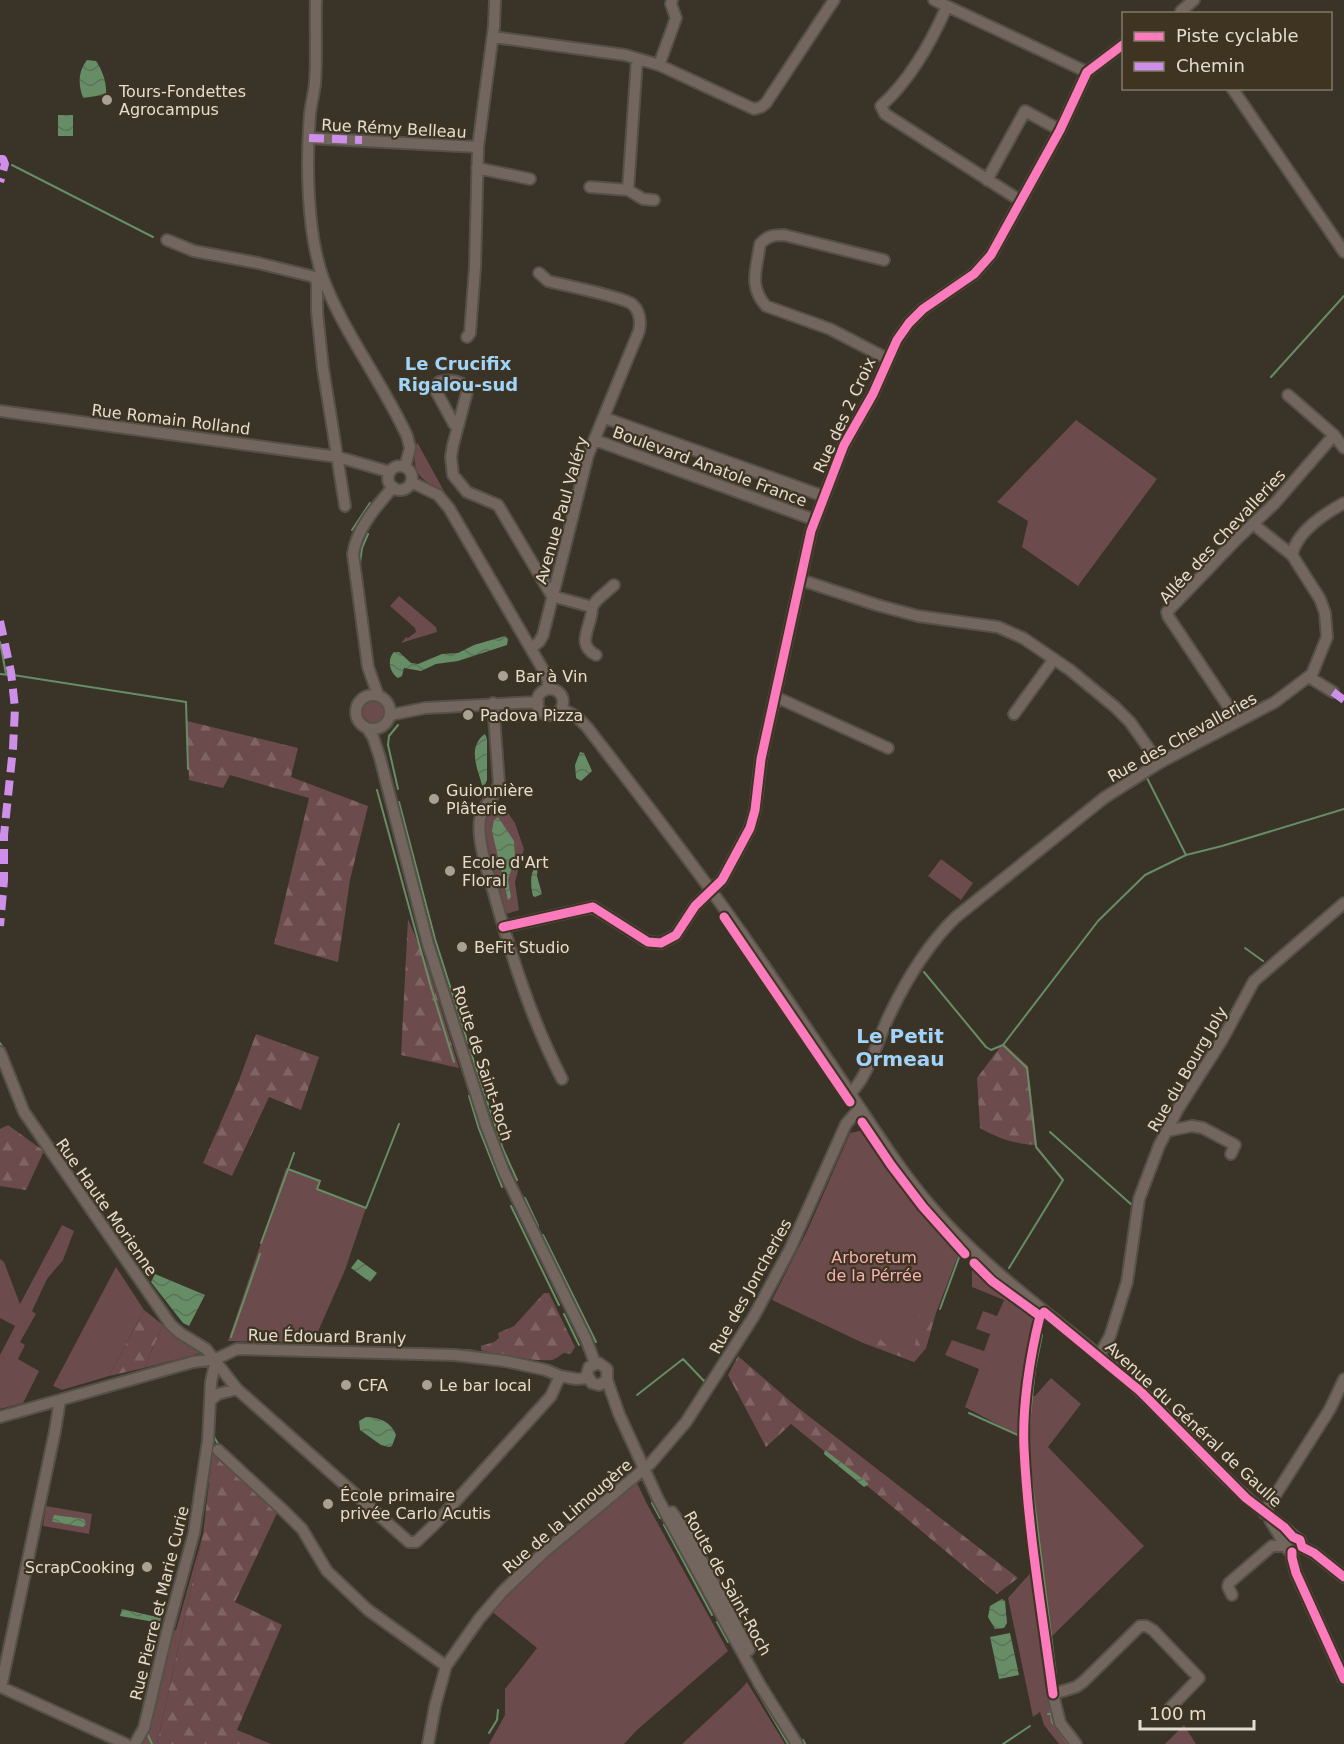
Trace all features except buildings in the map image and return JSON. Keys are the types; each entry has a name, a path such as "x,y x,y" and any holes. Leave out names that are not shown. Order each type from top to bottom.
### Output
{"street":[{"path":"316,0 315,82 309,138 310,196 321,270 333,299 407,436 410,448 405,468"},
{"path":"467,337 470,333 475,267 478,147 493,37 495,0"},
{"path":"659,65 676,18 671,4 672,0"},
{"path":"493,37 625,55 659,65 754,109 761,107 782,79 834,0"},
{"path":"934,0 1087,72 1122,46"},
{"path":"1181,12 1194,0"},
{"path":"947,6 931,40 907,79 882,106 885,114 1021,201"},
{"path":"628,190 637,59"},
{"name":"Rue des 2 Croix","path":"503,927 593,907 648,942 661,943 675,935 695,906 722,880 750,828 755,810 761,759 815,520 844,445 873,393 897,340 915,316 983,265 991,255 1060,130 1087,72"},
{"path":"1234,90 1344,252"},
{"path":"987,180 1025,111 1060,130"},
{"name":"Rue Rémy Belleau","path":"309,138 478,147"},
{"path":"477,168 530,179"},
{"path":"590,187 628,190 643,199 654,200"},
{"path":"884,260 784,235 774,235 760,244 754,284 760,299 766,306 830,329 888,359"},
{"path":"167,240 194,251 258,262 315,277 323,368 345,506"},
{"name":"Avenue Paul Valéry","path":"531,648 541,639 588,455 605,418 641,321 631,303 548,282 539,273"},
{"path":"1288,395 1334,435 1344,448"},
{"name":"Rue Romain Rolland","path":"0,411 338,456 390,472"},
{"name":"Boulevard Anatole France","path":"605,418 824,496"},
{"path":"457,426 451,457 453,475 467,492 498,505 552,596 592,607"},
{"name":"Allée des Chevalleries","path":"1238,721 1167,616 1167,612 1275,503 1334,435"},
{"name":"Boulevard Anatole France","path":"595,440 815,520"},
{"path":"393,488 389,482 390,472 398,466 410,472 411,482"},
{"path":"393,488 403,489 411,482"},
{"path":"411,482 429,489 445,502 531,648 548,680 548,689"},
{"path":"393,488 368,519 358,536 353,554 368,667 378,695 388,703 425,708"},
{"path":"1292,555 1294,547 1306,531 1317,520 1344,503"},
{"name":"Rue des Chevalleries","path":"850,1093 860,1082 890,1015 917,966 948,925 1104,798 1159,763 1275,702 1310,677 1317,667 1327,637 1325,613 1320,599 1292,555 1258,528"},
{"path":"801,580 877,606 918,616 998,627 1023,638 1054,659 1115,707 1130,722 1159,763"},
{"path":"596,655 588,650 585,644 592,607 614,585"},
{"path":"1014,714 1054,659"},
{"path":"361,699 368,667"},
{"path":"1310,677 1333,692"},
{"path":"548,689 560,693 563,701 562,709 553,715 546,714 540,709 538,702 542,692 548,689"},
{"path":"378,695 369,694 357,703 358,721 367,728 381,727 386,724 390,715 388,703"},
{"path":"776,697 888,748"},
{"path":"390,715 425,708 538,702"},
{"path":"493,704 499,783 494,796 482,812 480,828 489,874 520,983 538,1030 562,1079"},
{"name":"Avenue du Général de Gaulle","path":"562,709 576,716 587,726 712,891 908,1178 951,1229 999,1276 1140,1391 1228,1480 1264,1513 1284,1527 1292,1546 1314,1553 1344,1577"},
{"name":"Route de Saint-Roch","path":"380,759 381,727"},
{"name":"Route de Saint-Roch","path":"367,728 373,737 380,759 428,944 486,1125 504,1172 586,1339 595,1364"},
{"name":"Rue du Bourg Joly","path":"1099,1356 1110,1336 1127,1282 1139,1199 1159,1146 1178,1109 1222,1040 1254,981 1344,903"},
{"name":"Rue Haute Morienne","path":"0,1052 24,1112 171,1325 206,1349 237,1389 409,1542 416,1542 423,1537 551,1396 560,1376"},
{"name":"Rue des Joncheries","path":"646,1468 686,1422 754,1316 790,1249 846,1124 860,1108"},
{"path":"1167,1131 1192,1126 1203,1128 1235,1145 1231,1154"},
{"name":"Rue Édouard Branly","path":"0,1417 193,1362 216,1359 237,1349 455,1354 505,1361 576,1379 588,1378"},
{"name":"Rue Pierre et Marie Curie","path":"135,1744 144,1728 194,1533 208,1441 211,1382 216,1359"},
{"path":"595,1364 605,1366 608,1373 603,1382 592,1383 588,1378 587,1371 595,1364"},
{"path":"1264,1513 1330,1409 1344,1379"},
{"name":"Route de Saint-Roch","path":"603,1382 646,1468 658,1499 760,1685 797,1744"},
{"path":"210,1401 218,1394 237,1389"},
{"path":"60,1400 2,1687 126,1744"},
{"path":"218,1450 302,1530 327,1571 368,1610 446,1666"},
{"name":"Rue de la Limougère","path":"428,1744 446,1666 478,1619 543,1553 646,1468"},
{"path":"1232,1595 1228,1587 1229,1583 1272,1546 1292,1546 1296,1573 1344,1679"},
{"path":"1076,1744 1060,1723 1053,1694 1076,1687 1140,1626 1153,1630 1199,1678 1170,1708"}],"green space":[{"path":"1076,420 1157,479 1078,586 1022,547 1028,521 997,502"},
{"path":"417,442 445,493 429,484 419,474 415,461"},
{"path":"399,596 436,627 437,632 401,643 406,637 416,632 415,628 390,606"},
{"path":"373,701 381,704 384,712 381,720 373,723 365,720 362,712 365,704"},
{"path":"187,721 298,748 291,777 368,806 350,880 338,962 274,944 309,798 230,775 223,788 189,780"},
{"path":"494,802 508,813 515,823 524,849 515,882 519,910 503,915 483,821 486,812"},
{"path":"941,859 973,883 961,900 928,876"},
{"path":"408,919 428,967 459,1068 401,1055"},
{"path":"256,1034 319,1057 301,1110 269,1097 232,1176 203,1163 238,1083"},
{"path":"1003,1043 1028,1066 1037,1145 1007,1140 980,1128 977,1078"},
{"path":"8,1125 44,1151 26,1190 0,1186 0,1129"},
{"name":"Arboretum de la Pérrée","path":"864,1130 908,1193 960,1251 936,1313 926,1348 914,1362 863,1343 772,1300 808,1229 850,1133"},
{"path":"286,1168 320,1181 318,1189 366,1208 345,1270 313,1343 228,1341"},
{"path":"62,1225 74,1231 63,1260 47,1279 32,1311 36,1314 20,1342 25,1345 18,1359 39,1371 23,1403 0,1409 0,1355 15,1326 0,1318 0,1259 4,1262 20,1304"},
{"path":"972,1264 990,1281 1037,1316 1024,1395 1035,1396 1051,1378 1081,1404 1048,1447 1144,1546 1044,1644 1054,1718 1072,1744 1059,1744 1044,1725 1040,1712 1033,1717 1008,1598 1035,1568 1021,1437 965,1407 979,1369 945,1355 952,1340 984,1351 990,1334 976,1329 983,1311 997,1316 1004,1300 972,1287"},
{"path":"116,1267 144,1310 109,1376 62,1390 53,1386"},
{"path":"544,1293 549,1293 575,1347 571,1354 564,1353 554,1359 546,1360 495,1354 481,1350 481,1346 499,1338 498,1333 514,1326"},
{"path":"144,1310 163,1325 144,1368 109,1376"},
{"path":"926,1312 935,1315 926,1348 914,1362 849,1336 875,1334 892,1349 902,1353 914,1353 919,1315"},
{"path":"163,1325 201,1353 144,1368"},
{"path":"738,1356 797,1407 1018,1578 997,1594 791,1424 766,1447 728,1375"},
{"path":"213,1449 280,1507 235,1602 282,1625 237,1730 271,1744 157,1744 203,1534"},
{"path":"637,1483 728,1651 624,1744 489,1744 505,1715 505,1689 537,1648 490,1610 530,1571"},
{"path":"46,1506 92,1514 89,1534 43,1526"},
{"path":"203,1534 157,1744 142,1744 170,1632 176,1630"},
{"path":"747,1682 785,1744 682,1744 740,1690"},
{"path":"1184,1725 1196,1744 1165,1744"}],"water":[{"path":"87,60 96,61 105,81 106,94 83,98 80,78"},
{"path":"58,115 73,115 73,136 58,136"},
{"path":"505,636 508,639 507,645 458,661 436,664 421,671 404,668 402,676 398,678 391,669 390,658 394,652 399,652 411,663 418,664 442,654 458,653 474,645"},
{"path":"485,734 487,780 483,789 475,753 479,740"},
{"path":"580,752 584,753 592,771 581,781 576,778 575,765"},
{"path":"498,817 514,841 515,858 508,880 511,897 508,900 492,831 494,820"},
{"path":"538,862 537,876 542,894 535,897 531,878"},
{"path":"358,1259 377,1273 370,1282 351,1268"},
{"path":"155,1274 205,1295 189,1326 183,1323 151,1282"},
{"path":"366,1417 376,1418 392,1427 396,1435 392,1446 381,1445 360,1430 359,1421"},
{"path":"825,1450 868,1485 864,1487 824,1454"},
{"path":"54,1515 84,1519 86,1524 83,1527 54,1522 52,1521"},
{"path":"1002,1599 1005,1601 1007,1623 1004,1628 995,1629 988,1617 990,1606"},
{"path":"122,1609 161,1618 160,1623 120,1616"},
{"path":"1010,1633 1019,1675 999,1679 990,1637"}],"waterway":[{"path":"12,165 153,237"},
{"path":"1271,377 1344,296"},
{"path":"352,530 370,503"},
{"path":"360,563 362,548 368,534"},
{"path":"0,642 6,674"},
{"path":"0,674 9,675"},
{"path":"13,675 186,702 188,769"},
{"path":"398,725 389,736 388,745 398,789"},
{"path":"1147,778 1186,855"},
{"path":"377,790 430,984 454,1062"},
{"path":"399,802 435,939 468,1043"},
{"path":"1009,1268 1063,1180 1036,1147 1027,1068 1003,1045 1098,921 1145,875 1186,855 1344,809"},
{"path":"1337,915 1344,911"},
{"path":"1245,948 1263,961"},
{"path":"924,972 986,1047 991,1050 1003,1045"},
{"path":"0,1043 3,1048"},
{"path":"470,1050 503,1149 517,1180"},
{"path":"469,1096 479,1129 502,1187"},
{"path":"288,1169 320,1181 317,1189 366,1208 399,1124"},
{"path":"1050,1132 1133,1206"},
{"path":"261,1243 294,1153"},
{"path":"525,1198 538,1226"},
{"path":"511,1206 559,1305"},
{"path":"543,1235 596,1342"},
{"path":"940,1309 961,1252"},
{"path":"231,1337 260,1254"},
{"path":"746,1319 752,1308"},
{"path":"564,1314 579,1345"},
{"path":"1033,1316 1034,1328 1026,1363 1020,1436 1033,1565"},
{"path":"1042,1335 1035,1369 1027,1445 1056,1675"},
{"path":"385,1348 436,1349"},
{"path":"463,1350 474,1351"},
{"path":"477,1352 496,1354"},
{"path":"637,1395 683,1359 704,1381 708,1379"},
{"path":"969,1413 1020,1436"},
{"path":"214,1437 219,1445"},
{"path":"612,1503 635,1484"},
{"path":"652,1503 660,1518"},
{"path":"664,1525 712,1615"},
{"path":"717,1622 728,1642"},
{"path":"1046,1676 1051,1714 1048,1714"},
{"path":"753,1684 788,1744"},
{"path":"489,1733 497,1720 498,1710"},
{"path":"1051,1714 1052,1722 1068,1744"},
{"path":"1003,1744 1030,1726"},
{"path":"147,1733 152,1744"},
{"path":"803,1740 805,1744"}],"marked path":[{"path":"309,138 362,140"},
{"path":"0,159 3,159 5,164 0,182"},
{"path":"0,621 11,672 15,708 4,835 4,880 0,926"},
{"path":"1333,692 1344,700"}],"cycle path":[{"path":"503,927 593,907 648,942 661,943 676,935 695,906 722,880 750,828 755,810 761,759 811,531 844,445 873,394 897,340 923,309 974,274 991,255 1060,130 1087,72 1122,46"},
{"path":"724,917 850,1102"},
{"path":"862,1122 923,1207 965,1254"},
{"path":"974,1263 992,1281 1040,1316 1028,1382 1024,1416 1024,1448 1032,1540 1053,1694"},
{"path":"1044,1312 1140,1391 1246,1498 1284,1527 1293,1537 1300,1540 1302,1547 1314,1553 1344,1577"},
{"path":"1292,1552 1296,1573 1344,1679"}],"place":[{"name":"Tours-Fondettes Agrocampus","path":"107,100"},
{"name":"Bar à Vin","path":"503,676"},
{"name":"Padova Pizza","path":"468,715"},
{"name":"Guionnière Plâterie","path":"434,799"},
{"name":"Ecole d'Art Floral","path":"450,871"},
{"name":"BeFit Studio","path":"462,947"},
{"name":"CFA","path":"346,1385"},
{"name":"Le bar local","path":"427,1385"},
{"name":"École primaire privée Carlo Acutis","path":"328,1504"},
{"name":"ScrapCooking","path":"147,1567"}],"district":[{"name":"Le Crucifix Rigalou-sud","path":"458,374"},
{"name":"Le Petit Ormeau","path":"900,1048"}]}
